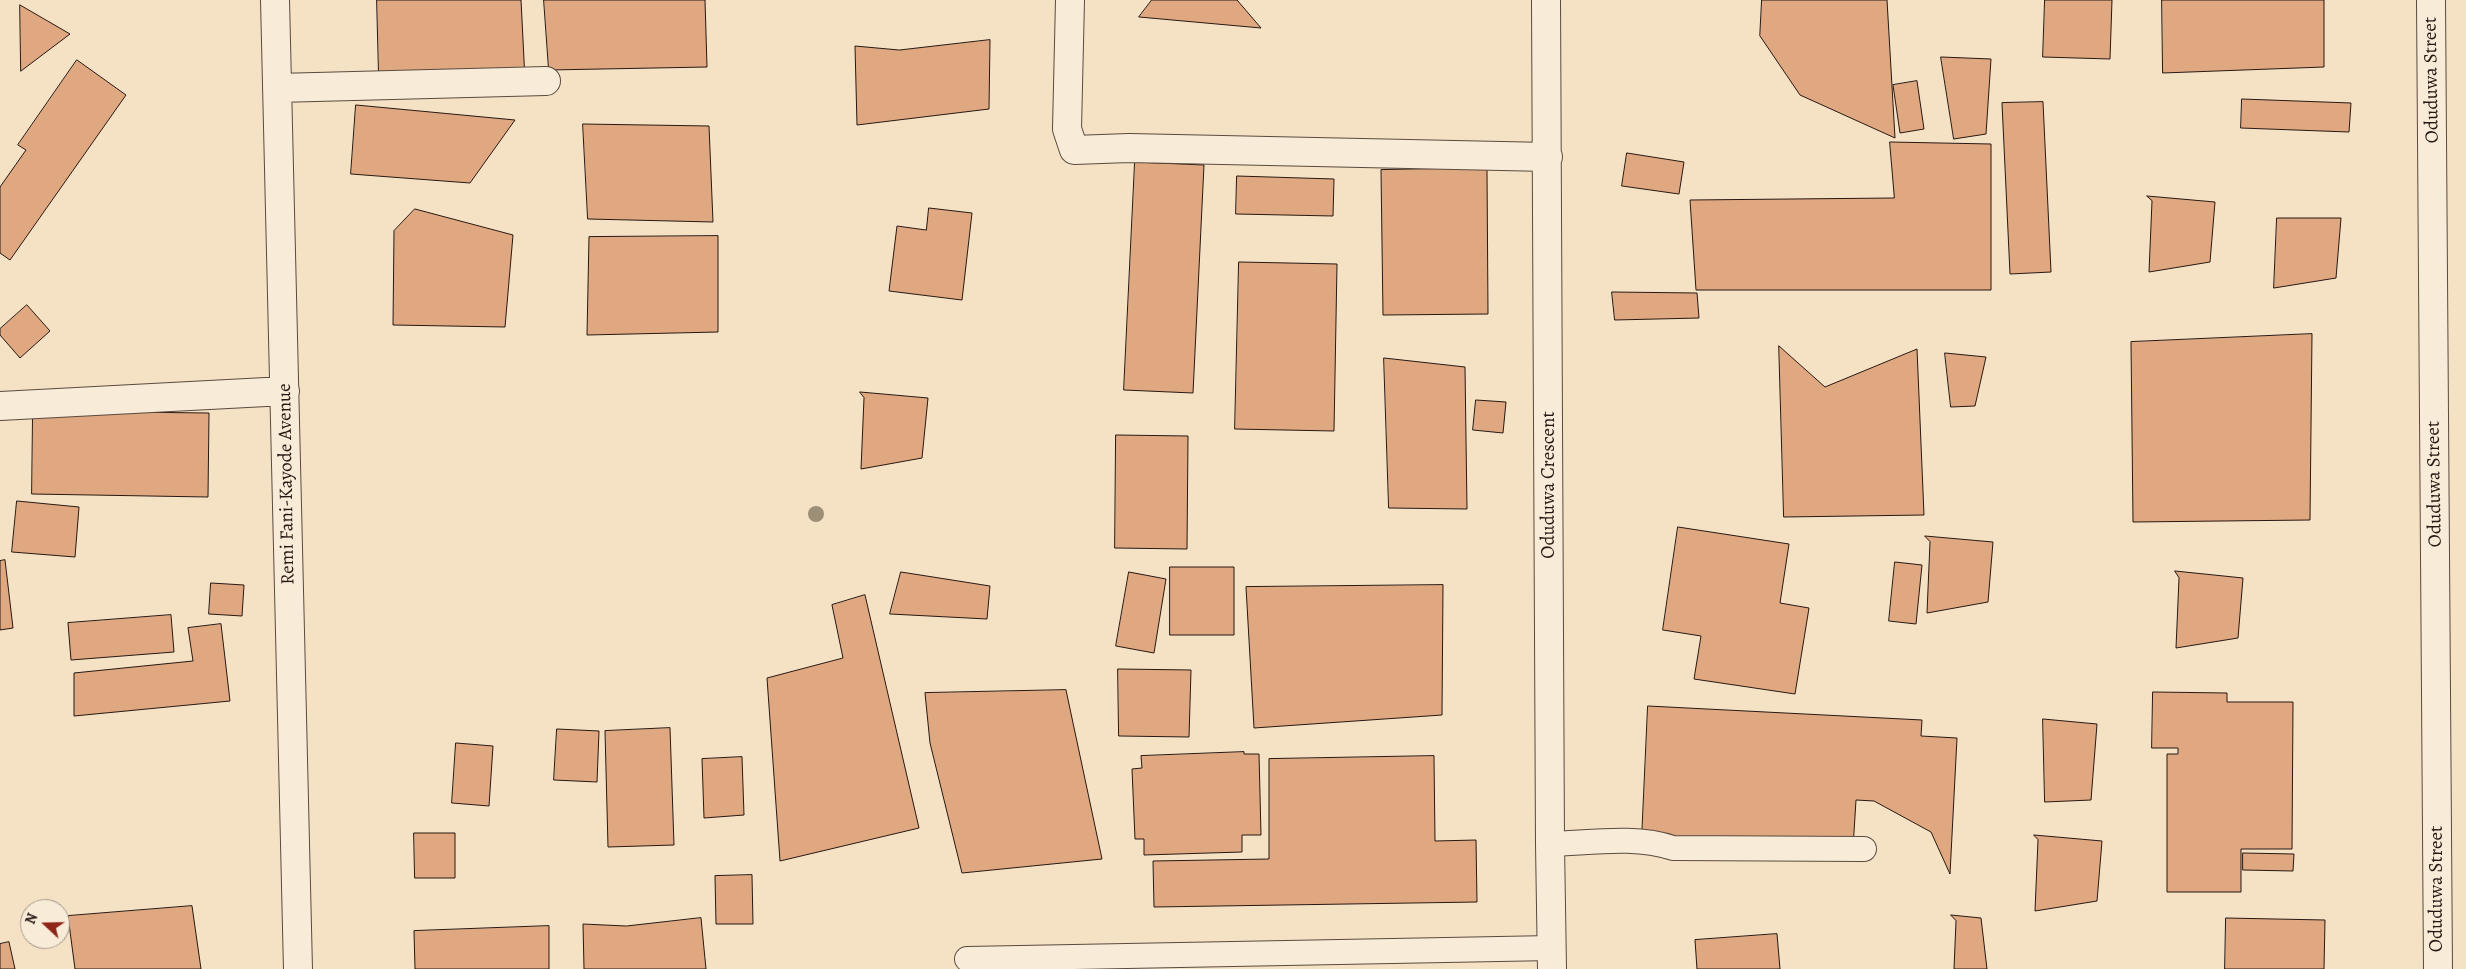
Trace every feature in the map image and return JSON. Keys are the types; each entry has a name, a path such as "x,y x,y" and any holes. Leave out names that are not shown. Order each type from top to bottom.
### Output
{"street":[{"name":"Remi Fani-Kayode Avenue","path":"275,0 298,969"},
{"path":"1070,0 1068,129 1074,150 1129,148 1548,157"},
{"name":"Oduduwa Crescent","path":"1546,0 1552,959"},
{"name":"Oduduwa Street","path":"2431,0 2438,969"},
{"path":"277,88 546,81"},
{"path":"0,406 284,391"}],"lane":[{"path":"1550,844 1631,842 1658,843 1673,848 1864,849"},
{"path":"968,959 1552,959"}],"building":[{"path":"377,0 521,0 525,80 379,77"},
{"path":"544,0 705,0 707,67 549,70"},
{"path":"1152,0 1237,0 1261,28 1139,17"},
{"path":"1762,0 1887,0 1895,138 1800,95 1760,36"},
{"path":"2045,0 2112,0 2110,59 2043,57"},
{"path":"2162,0 2324,0 2324,67 2163,73"},
{"path":"20,5 70,34 21,71"},
{"path":"990,40 989,109 857,125 855,46 899,50"},
{"path":"1941,57 1991,59 1986,134 1954,139"},
{"path":"77,60 126,95 10,260 0,253 0,187 26,150 18,145"},
{"path":"1917,81 1924,129 1900,133 1893,85"},
{"path":"2242,99 2351,103 2349,132 2241,128"},
{"path":"2043,102 2051,272 2010,274 2002,103"},
{"path":"356,105 515,120 470,183 351,174"},
{"path":"583,124 709,126 713,222 588,219"},
{"path":"1890,142 1991,144 1991,290 1696,290 1690,200 1894,198"},
{"path":"1627,153 1684,162 1679,194 1622,186"},
{"path":"1135,162 1204,165 1193,393 1124,390"},
{"path":"1487,168 1488,314 1383,315 1381,170"},
{"path":"1237,176 1334,179 1333,216 1236,214"},
{"path":"2147,196 2215,202 2210,262 2149,272 2152,201"},
{"path":"929,208 972,213 962,300 889,291 897,226 926,230"},
{"path":"415,209 513,235 505,327 393,325 394,231"},
{"path":"2277,218 2341,218 2336,278 2274,288"},
{"path":"718,236 718,332 587,335 589,237"},
{"path":"1239,262 1337,264 1334,431 1235,429"},
{"path":"1612,292 1697,293 1699,318 1615,320"},
{"path":"27,305 50,331 20,358 0,335 0,329"},
{"path":"2312,334 2310,520 2133,522 2131,342"},
{"path":"1779,346 1825,387 1917,349 1924,515 1784,517"},
{"path":"1945,353 1986,357 1975,406 1951,407"},
{"path":"1384,358 1465,367 1467,509 1389,508"},
{"path":"860,392 928,398 922,458 861,469 864,398"},
{"path":"1476,400 1506,402 1503,433 1473,430"},
{"path":"33,411 209,413 208,497 32,494"},
{"path":"1116,435 1188,436 1187,549 1115,548"},
{"path":"17,501 79,507 75,557 12,552"},
{"path":"1678,527 1789,544 1780,603 1809,608 1795,694 1694,679 1701,636 1663,630"},
{"path":"1925,536 1993,542 1988,602 1927,613 1930,542"},
{"path":"5,560 13,628 0,630 0,561"},
{"path":"1895,562 1922,565 1916,624 1889,621"},
{"path":"1170,567 1234,567 1234,635 1170,635"},
{"path":"2175,571 2243,578 2238,638 2176,648 2179,578"},
{"path":"901,572 990,586 987,619 890,614"},
{"path":"1129,572 1166,579 1154,653 1116,646"},
{"path":"211,583 244,585 242,616 209,614"},
{"path":"1443,585 1442,715 1254,728 1246,587"},
{"path":"865,595 919,828 780,861 767,678 843,658 832,605"},
{"path":"171,615 174,652 71,660 68,623"},
{"path":"221,624 230,701 74,716 74,673 193,661 188,628"},
{"path":"1118,669 1191,670 1189,737 1119,736"},
{"path":"1066,690 1102,859 962,873 930,743 925,693"},
{"path":"2153,692 2227,693 2227,702 2293,702 2292,849 2241,849 2241,892 2167,892 2167,754 2178,754 2178,748 2152,748"},
{"path":"1648,706 1922,720 1921,736 1957,738 1950,874 1931,832 1874,801 1856,800 1853,848 1642,838"},
{"path":"2043,719 2097,724 2091,800 2045,802"},
{"path":"670,728 674,845 608,847 605,731"},
{"path":"557,729 599,731 597,782 554,780"},
{"path":"456,743 493,746 489,806 452,803"},
{"path":"1244,752 1244,754 1259,754 1261,835 1242,835 1242,852 1144,855 1144,839 1135,839 1132,769 1142,768 1141,756"},
{"path":"1434,756 1435,841 1476,840 1477,902 1154,907 1153,861 1269,859 1269,759"},
{"path":"742,757 744,815 704,818 702,759"},
{"path":"414,833 455,833 455,878 415,878"},
{"path":"2034,835 2102,841 2097,901 2035,911 2038,840"},
{"path":"2243,853 2294,854 2293,871 2243,870"},
{"path":"752,875 753,924 716,924 715,876"},
{"path":"192,906 201,969 75,969 70,916"},
{"path":"1951,915 1981,918 1987,969 1954,969 1956,921"},
{"path":"701,918 706,969 584,969 583,924 626,926"},
{"path":"2226,918 2325,920 2324,969 2225,969"},
{"path":"549,926 549,969 415,969 414,931"},
{"path":"1777,934 1780,969 1697,969 1695,940"},
{"path":"9,942 15,969 0,969 0,944"}]}
